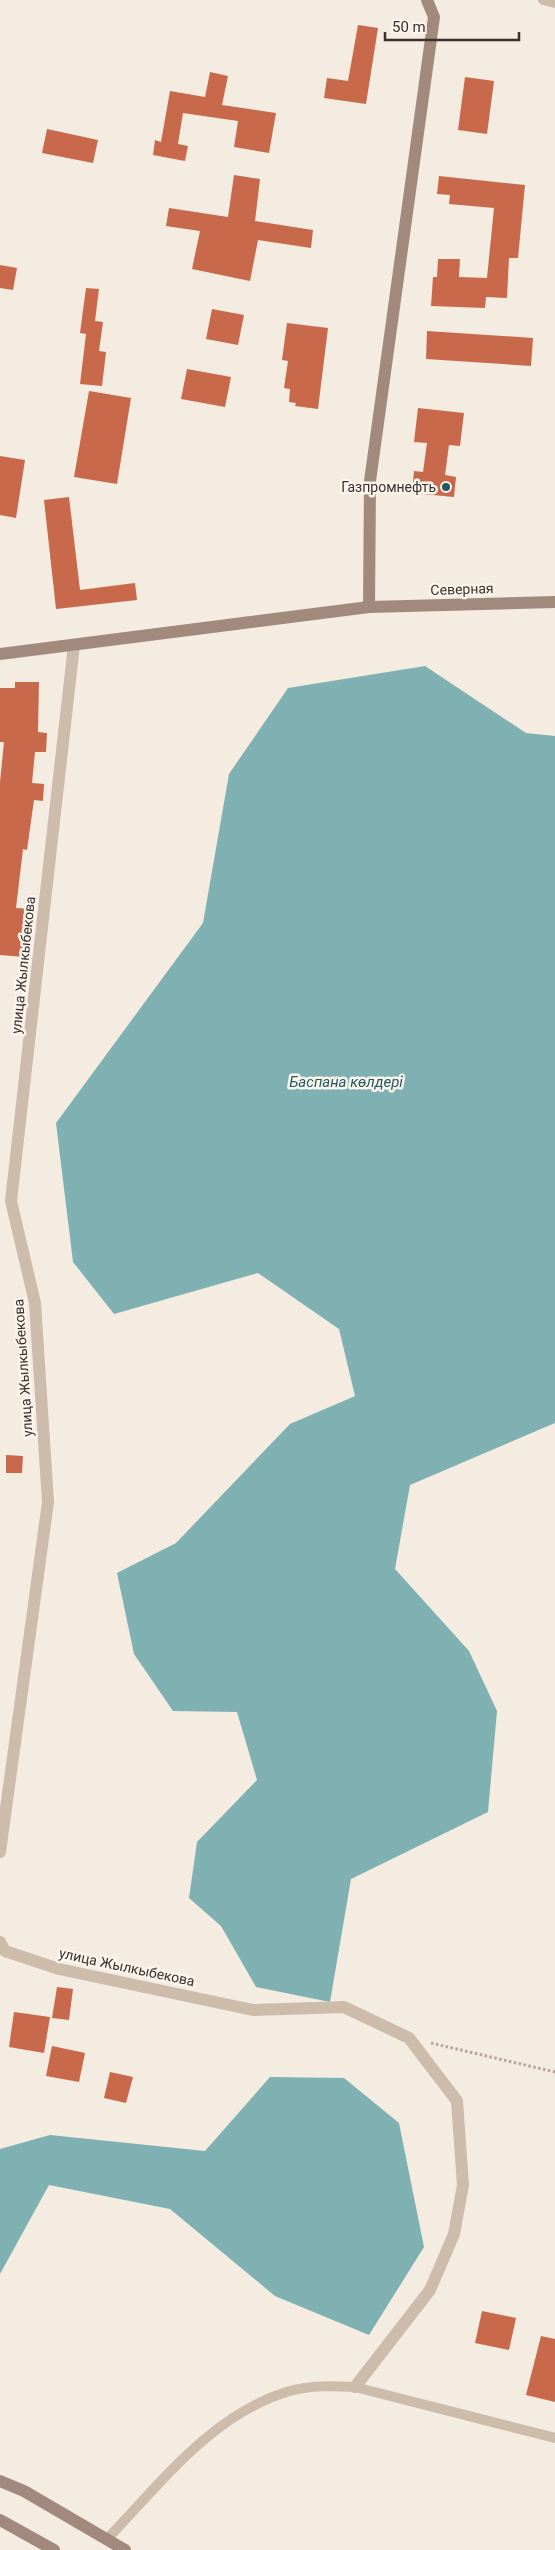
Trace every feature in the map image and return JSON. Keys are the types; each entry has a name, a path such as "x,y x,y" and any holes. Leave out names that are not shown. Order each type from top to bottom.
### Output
{"main road":[{"path":"369,607 370,481 434,17 427,0"},
{"name":"Северная","path":"0,654 369,607 555,602"},
{"path":"0,2481 24,2491 108,2538 125,2550"},
{"path":"0,2520 14,2525 54,2550"}],"street":[{"path":"434,17 436,0"},
{"name":"улица Жылкыбекова","path":"0,1852 48,1502 35,1303 12,1201 74,645"},
{"name":"улица Жылкыбекова","path":"0,1942 6,1951 59,1970 253,2010 344,2007 408,2038"},
{"path":"355,2387 430,2290 454,2234 463,2185 457,2101 408,2038"}],"lane":[{"path":"543,0 555,3"},
{"path":"108,2538 206,2438 256,2405 291,2391 324,2386 355,2387 555,2438"}],"path":[{"path":"408,2038 555,2072"}],"water":[{"name":"Баспана көлдері","path":"425,666 526,733 555,736 555,1423 410,1485 395,1569 469,1651 497,1711 488,1812 351,1879 330,2002 256,1987 221,1926 189,1898 197,1842 257,1780 237,1712 173,1711 134,1654 117,1573 176,1543 290,1424 355,1396 339,1329 258,1273 114,1314 73,1262 56,1123 203,923 229,774 288,688"},
{"path":"270,2077 344,2078 399,2123 424,2247 369,2335 275,2296 170,2209 49,2185 0,2274 0,2149 50,2135 205,2151"}],"building":[{"path":"358,25 378,28 366,104 324,98 327,78 348,81"},
{"path":"210,72 228,76 222,105 276,113 269,153 234,147 238,121 183,113 178,144 188,146 185,161 153,155 155,140 161,142 170,91 205,97"},
{"path":"465,77 494,81 487,134 458,130"},
{"path":"47,129 98,140 93,163 42,153"},
{"path":"234,175 260,179 255,221 313,230 311,248 258,240 250,281 192,269 200,231 166,226 169,208 228,217"},
{"path":"439,176 525,185 518,258 509,258 507,298 486,297 485,308 431,306 433,277 437,277 438,259 460,259 459,277 487,278 494,208 449,204 450,195 437,194"},
{"path":"0,265 17,268 13,290 0,288"},
{"path":"86,288 99,289 95,321 103,322 99,351 106,352 102,386 80,384 86,334 80,333"},
{"path":"212,309 244,315 238,345 206,339"},
{"path":"287,323 328,328 318,409 295,406 296,403 289,402 290,389 284,388 288,361 282,360"},
{"path":"427,331 533,338 531,366 426,359"},
{"path":"187,369 231,377 225,407 181,399"},
{"path":"89,391 131,398 117,484 74,477"},
{"path":"418,408 464,413 460,446 449,445 445,475 456,477 454,497 412,493 414,471 423,472 427,443 414,442"},
{"path":"0,456 25,460 16,518 0,515"},
{"path":"69,497 80,590 135,583 137,600 56,609 44,500"},
{"path":"15,682 39,682 38,732 47,733 46,752 35,752 32,783 44,784 43,801 34,800 27,850 23,849 16,908 33,909 25,957 0,955 0,782 4,742 0,742 0,688 15,688"},
{"path":"6,1455 23,1456 22,1473 6,1473"},
{"path":"57,1987 73,1989 69,2020 52,2018"},
{"path":"14,2012 50,2017 44,2053 9,2047"},
{"path":"52,2046 85,2053 79,2082 46,2076"},
{"path":"110,2072 133,2077 126,2103 104,2098"},
{"path":"482,2311 516,2318 509,2350 475,2343"},
{"path":"541,2336 555,2339 555,2402 526,2395"}],"place":[{"name":"Газпромнефть","path":"446,487"}]}
